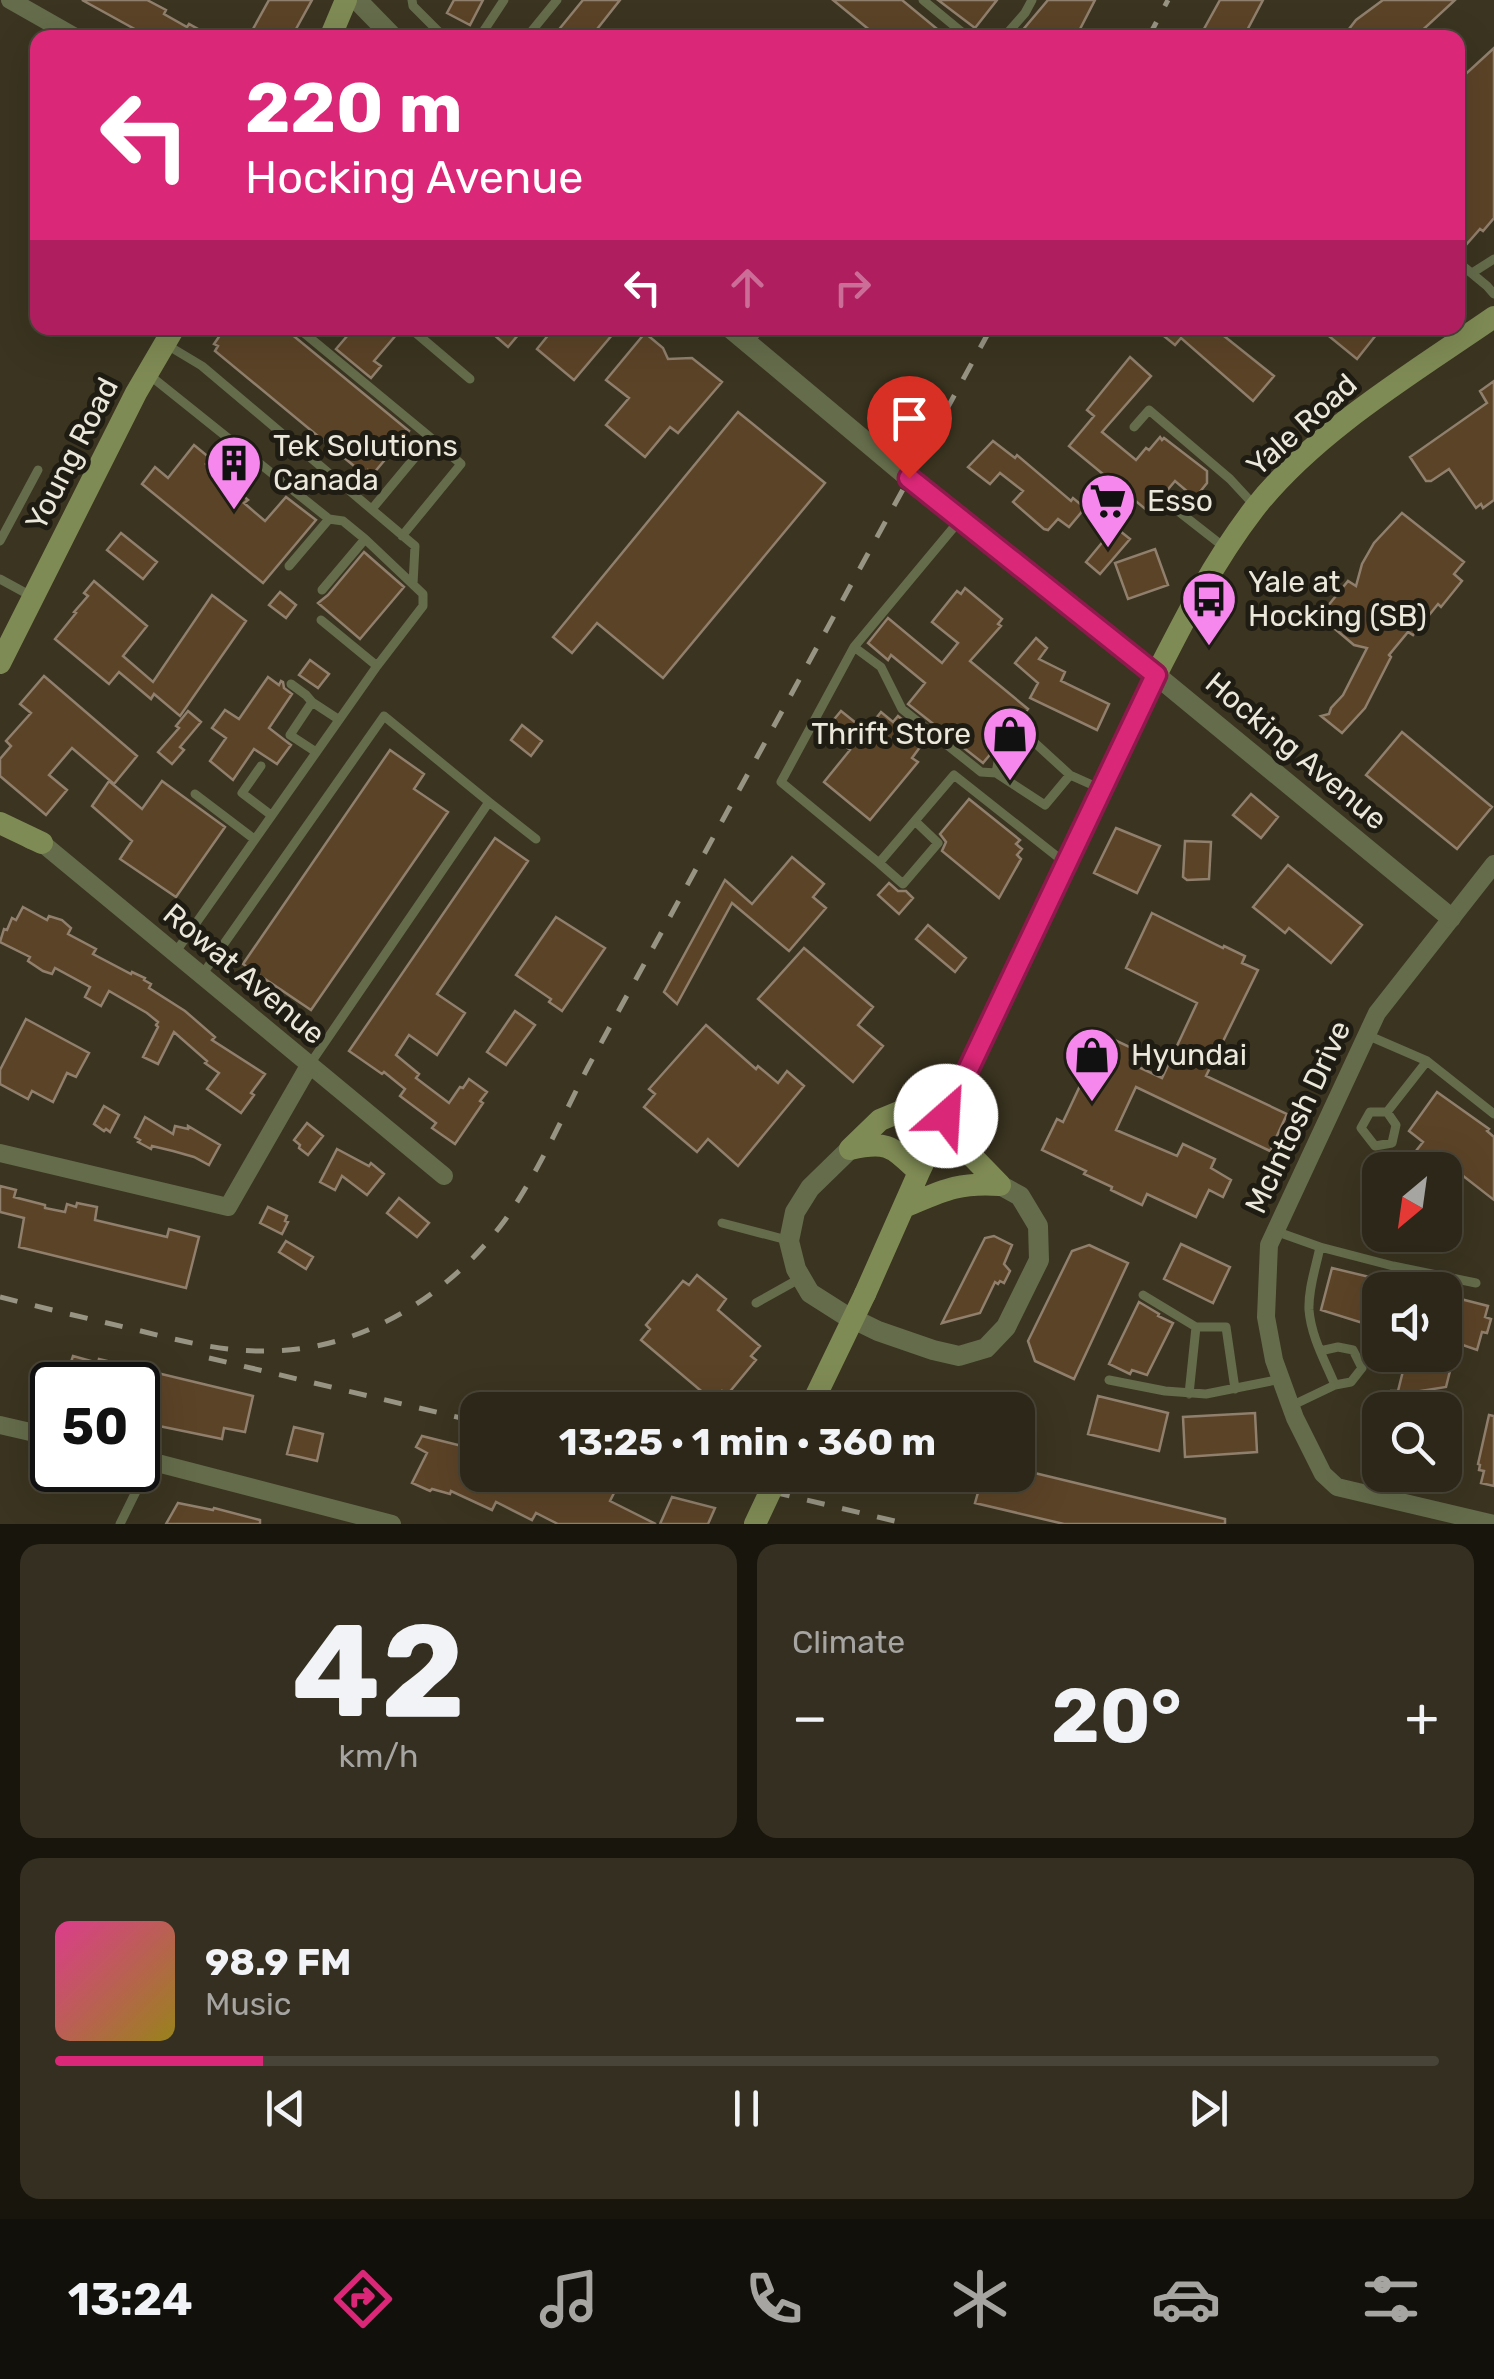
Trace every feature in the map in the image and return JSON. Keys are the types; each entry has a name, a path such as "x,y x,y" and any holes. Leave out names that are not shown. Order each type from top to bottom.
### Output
{"main road":[{"path":"333,30 346,0"},
{"name":"Yale Road","path":"818,1392 1156,675 1226,548 1256,507 1308,453 1374,399 1494,318"},
{"name":"Young Road","path":"0,663 170,336"},
{"path":"0,823 42,843"},
{"path":"850,1149 880,1120 960,1087"},
{"path":"946,1116 965,1148 1000,1184"},
{"path":"850,1149 874,1144 895,1150 919,1172"},
{"path":"904,1207 971,1182 1000,1184"},
{"path":"755,1524 770,1492"}],"street":[{"path":"10,0 63,30"},
{"path":"358,0 386,30"},
{"name":"Hocking Avenue","path":"754,335 961,519 1451,918"},
{"name":"Rowat Avenue","path":"0,834 42,843 444,1176"},
{"name":"McIntosh Drive","path":"1494,864 1377,1013 1269,1245 1266,1317 1274,1360 1323,1474 1338,1487 1494,1524"},
{"path":"0,1153 228,1207 310,1064"},
{"path":"850,1149 810,1188 794,1212 790,1241 796,1269 810,1292 843,1314 933,1350 959,1356 986,1348 1006,1327 1039,1260 1038,1226 1020,1196 1000,1184"},
{"path":"0,1425 30,1432"},
{"path":"160,1464 343,1518 392,1524"}],"lane":[{"path":"412,0 437,30"},
{"path":"483,30 504,0"},
{"path":"533,30 557,0"},
{"path":"923,0 959,30"},
{"path":"1010,30 1032,0"},
{"path":"1472,274 1494,259"},
{"path":"1465,268 1494,294"},
{"path":"306,335 461,464 402,536"},
{"path":"418,335 470,379"},
{"path":"170,336 415,546 412,584"},
{"path":"148,374 329,519 342,520 423,594 423,606 338,719 175,953"},
{"path":"1134,427 1149,410 1230,479 1256,507"},
{"path":"372,510 430,438"},
{"path":"0,542 38,470"},
{"path":"1169,504 1226,548"},
{"path":"290,566 329,519"},
{"path":"914,821 938,843 903,884 780,782 854,647 961,519"},
{"path":"322,590 364,540"},
{"path":"0,579 32,597"},
{"path":"321,620 376,666"},
{"path":"854,647 881,667 902,709 980,772 996,773 1044,806 1070,775"},
{"path":"291,684 338,719"},
{"path":"312,702 290,734 316,752"},
{"path":"202,976 384,716 536,839"},
{"path":"996,773 998,762 1023,732 1070,775 1102,790"},
{"path":"261,766 242,792 271,815"},
{"path":"879,863 954,775 1066,864"},
{"path":"195,794 254,839"},
{"path":"310,1064 489,802"},
{"path":"1367,1035 1427,1061 1494,1114"},
{"path":"1388,1112 1427,1061"},
{"path":"722,1223 790,1241"},
{"path":"1276,1231 1393,1266 1476,1283"},
{"path":"1320,1247 1309,1313 1335,1385"},
{"path":"756,1303 802,1278"},
{"path":"1144,1295 1196,1326 1226,1327 1235,1389"},
{"path":"1189,1394 1196,1326"},
{"path":"1291,1406 1335,1385 1351,1382 1362,1368 1353,1350 1338,1347 1320,1351"},
{"path":"1109,1380 1206,1394 1281,1379"},
{"path":"120,1524 132,1492"}],"building":[{"path":"82,0 147,0 166,10 164,14 200,30 136,30"},
{"path":"269,0 312,0 295,30 252,30"},
{"path":"454,0 483,0 470,25 447,13"},
{"path":"583,0 620,0 596,30 559,30"},
{"path":"833,0 902,0 938,30 870,30"},
{"path":"938,0 997,0 975,28"},
{"path":"1048,0 1095,0 1079,30 1023,30"},
{"path":"1220,0 1263,0 1247,30 1203,30"},
{"path":"1383,0 1455,0 1423,30 1348,30"},
{"path":"1494,48 1494,218 1465,246 1465,75"},
{"path":"220,335 292,335 409,431 373,474 368,470 365,475 215,351 218,346 214,344"},
{"path":"348,335 396,335 374,361 381,366 371,378 336,349"},
{"path":"494,335 518,335 508,347"},
{"path":"548,335 612,335 574,380 537,349"},
{"path":"647,335 663,348 668,359 692,358 722,382 678,433 670,427 645,457 606,425 629,398 606,380"},
{"path":"1223,335 1274,376 1253,401 1181,338 1175,345 1165,337"},
{"path":"1328,335 1376,335 1357,359"},
{"path":"1130,357 1151,376 1102,432 1136,460 1160,437 1164,438 1207,471 1207,483 1195,498 1175,481 1149,512 1069,446 1094,416 1087,410"},
{"path":"1494,381 1494,500 1476,508 1449,469 1426,481 1410,457 1487,403 1480,391"},
{"path":"738,412 825,483 663,678 597,623 572,653 553,637"},
{"path":"993,441 1085,508 1069,527 1058,519 1048,530 1044,529 1013,502 1023,491 1000,473 990,484 968,467"},
{"name":"Tek Solutions Canada","path":"194,445 211,459 206,464 248,500 244,503 265,521 286,497 316,520 263,583 142,484 155,467 168,478"},
{"path":"1402,513 1464,562 1454,574 1462,581 1441,607 1438,604 1413,635 1408,632 1389,655 1365,708 1342,733 1321,716 1329,714 1343,695 1367,648 1354,645 1335,629 1326,627 1319,617 1348,581 1356,586 1374,543"},
{"name":"Esso","path":"1115,527 1130,539 1100,574 1086,562"},
{"path":"121,533 157,562 143,579 107,550"},
{"name":"Esso","path":"1155,549 1168,585 1128,599 1115,563"},
{"path":"364,552 404,587 360,639 318,603"},
{"path":"94,581 147,626 123,656 153,682 212,595 246,621 180,716 154,694 151,699 119,672 109,684 55,639 88,596 84,593"},
{"path":"965,588 1002,619 998,624 1001,626 970,661 1028,709 983,763 908,704 925,683 891,655 888,660 868,643 888,618 942,663 958,643 932,622 957,591 961,594"},
{"path":"280,592 296,605 286,618 269,605"},
{"path":"1036,638 1047,648 1039,659 1065,672 1061,681 1109,704 1097,730 1030,698 1038,683 1015,663"},
{"path":"310,660 329,674 318,688 299,675"},
{"path":"44,676 137,756 114,784 72,748 49,775 67,790 46,815 0,776 0,759 11,746 6,741 31,713 20,704"},
{"path":"268,677 279,685 283,682 292,694 269,728 291,745 277,764 254,749 233,780 210,761 226,738 212,728 225,710 239,719"},
{"path":"188,711 201,722 180,747 184,750 172,764 158,752"},
{"path":"841,711 866,731 881,712 893,722 898,716 926,739 912,758 918,762 870,820 824,782 850,750 826,729"},
{"path":"522,725 542,741 531,756 511,740"},
{"path":"1402,732 1492,807 1457,849 1366,775"},
{"path":"390,750 424,774 414,789 448,812 311,1010 243,964"},
{"path":"109,781 142,809 162,781 225,827 176,897 120,859 132,841 92,806"},
{"path":"1251,794 1278,817 1261,838 1233,815"},
{"path":"969,799 1020,840 1016,844 1022,849 1017,855 1021,859 999,898 942,851 946,842 940,834"},
{"path":"1116,828 1160,846 1137,893 1094,873"},
{"path":"495,838 528,861 437,994 465,1013 437,1055 409,1035 396,1055 419,1074 416,1078 449,1103 469,1079 487,1092 455,1144 432,1128 436,1123 400,1096 405,1089 349,1051"},
{"path":"1185,841 1211,842 1209,879 1183,877"},
{"path":"792,857 824,884 813,897 826,908 789,951 732,903 677,1004 664,992 725,880 752,904"},
{"path":"1288,865 1362,925 1331,963 1289,928 1285,933 1253,907"},
{"path":"889,883 913,898 899,914 878,895"},
{"path":"23,907 47,920 49,916 62,920 71,928 68,934 96,949 93,954 145,978 151,984 149,988 185,1011 215,1037 212,1040 265,1074 241,1113 207,1089 219,1073 174,1032 158,1064 143,1057 158,1027 158,1022 147,1013 109,991 101,1006 85,997 90,987 55,968 52,974 43,971 28,961 30,957 0,942 4,929 7,930 12,918 16,920"},
{"path":"1152,913 1245,956 1242,963 1258,970 1206,1076 1287,1114 1270,1151 1136,1087 1116,1130 1177,1156 1183,1144 1215,1159 1211,1168 1231,1180 1223,1197 1209,1190 1196,1217 1147,1194 1142,1205 1042,1150 1057,1119 1063,1122 1102,1034 1136,1050 1130,1060 1132,1064 1162,1078 1197,1003 1126,968"},
{"path":"556,917 605,948 562,1011 516,975"},
{"path":"928,925 966,958 955,972 916,939"},
{"path":"804,948 873,1007 858,1025 883,1046 853,1082 758,999"},
{"path":"515,1011 535,1025 506,1065 487,1052"},
{"path":"26,1019 89,1053 76,1077 67,1073 53,1102 32,1091 28,1099 0,1084 0,1070"},
{"path":"706,1025 778,1083 787,1071 804,1086 738,1166 708,1139 697,1152 644,1107 655,1094 649,1089"},
{"path":"1437,1092 1489,1129 1494,1137 1494,1200 1462,1175 1462,1152 1415,1152 1423,1142 1409,1131"},
{"path":"104,1106 119,1115 110,1132 94,1124"},
{"path":"145,1117 173,1134 175,1126 188,1126 220,1145 209,1165 173,1151 152,1146 151,1149 135,1137"},
{"path":"307,1123 323,1136 308,1155 294,1140"},
{"path":"337,1149 369,1166 371,1163 384,1174 367,1195 342,1176 335,1190 320,1182"},
{"path":"0,1186 16,1190 14,1197 45,1208 65,1212 67,1204 76,1207 77,1203 97,1207 95,1220 167,1237 169,1229 199,1237 186,1288 19,1247 24,1218 0,1212"},
{"path":"399,1198 429,1223 417,1237 387,1213"},
{"path":"268,1207 287,1216 282,1234 260,1223"},
{"path":"994,1236 1012,1245 1004,1264 1010,1271 1004,1283 995,1282 980,1313 942,1323 985,1238"},
{"path":"286,1241 313,1257 306,1269 279,1252"},
{"path":"1181,1244 1230,1267 1213,1303 1164,1279"},
{"path":"1089,1245 1128,1263 1074,1379 1035,1361 1028,1341 1072,1251"},
{"path":"1332,1268 1362,1275 1362,1323 1321,1310"},
{"path":"697,1275 726,1299 718,1310 760,1346 751,1356 756,1360 729,1392 702,1392 641,1340 650,1329 646,1325 683,1281 689,1285"},
{"path":"1462,1299 1488,1306 1485,1317 1491,1319 1477,1350 1462,1345"},
{"path":"1139,1302 1173,1323 1147,1375 1132,1370 1130,1374 1109,1364"},
{"path":"73,1356 94,1362 71,1362"},
{"path":"1403,1372 1450,1372 1446,1387 1391,1392 1398,1391"},
{"path":"160,1374 253,1396 245,1432 224,1428 222,1439 160,1426"},
{"path":"1098,1396 1168,1413 1159,1451 1088,1434"},
{"path":"1255,1413 1257,1452 1185,1457 1183,1417"},
{"path":"1489,1415 1494,1416 1494,1486 1481,1483 1484,1471 1479,1470 1478,1464"},
{"path":"294,1427 323,1434 317,1461 287,1454"},
{"path":"422,1436 460,1446 460,1492 614,1492 610,1501 656,1524 558,1524 536,1513 532,1520 496,1502 492,1510 451,1491 430,1491 412,1483 427,1453 416,1447"},
{"path":"1035,1473 1225,1519 1225,1524 1064,1524 975,1503 978,1492 1035,1492"},
{"path":"672,1497 715,1508 708,1524 660,1524"},
{"path":"178,1503 214,1508 260,1520 260,1524 166,1524"}],"railway":[{"path":"1152,30 1168,0"},
{"path":"0,1297 200,1344 268,1351 337,1341 369,1329 401,1314 458,1272 505,1220 528,1183 987,335"},
{"path":"209,1358 460,1418"},
{"path":"773,1492 907,1524"}],"place":[{"name":"Tek Solutions Canada","path":"234,512"},
{"name":"Esso","path":"1108,550"},
{"name":"Yale at Hocking (SB)","path":"1209,648"},
{"name":"Thrift Store","path":"1010,783"},
{"name":"Hyundai","path":"1092,1104"}],"route":[{"path":"909,478 1156,675 946,1116"}]}
